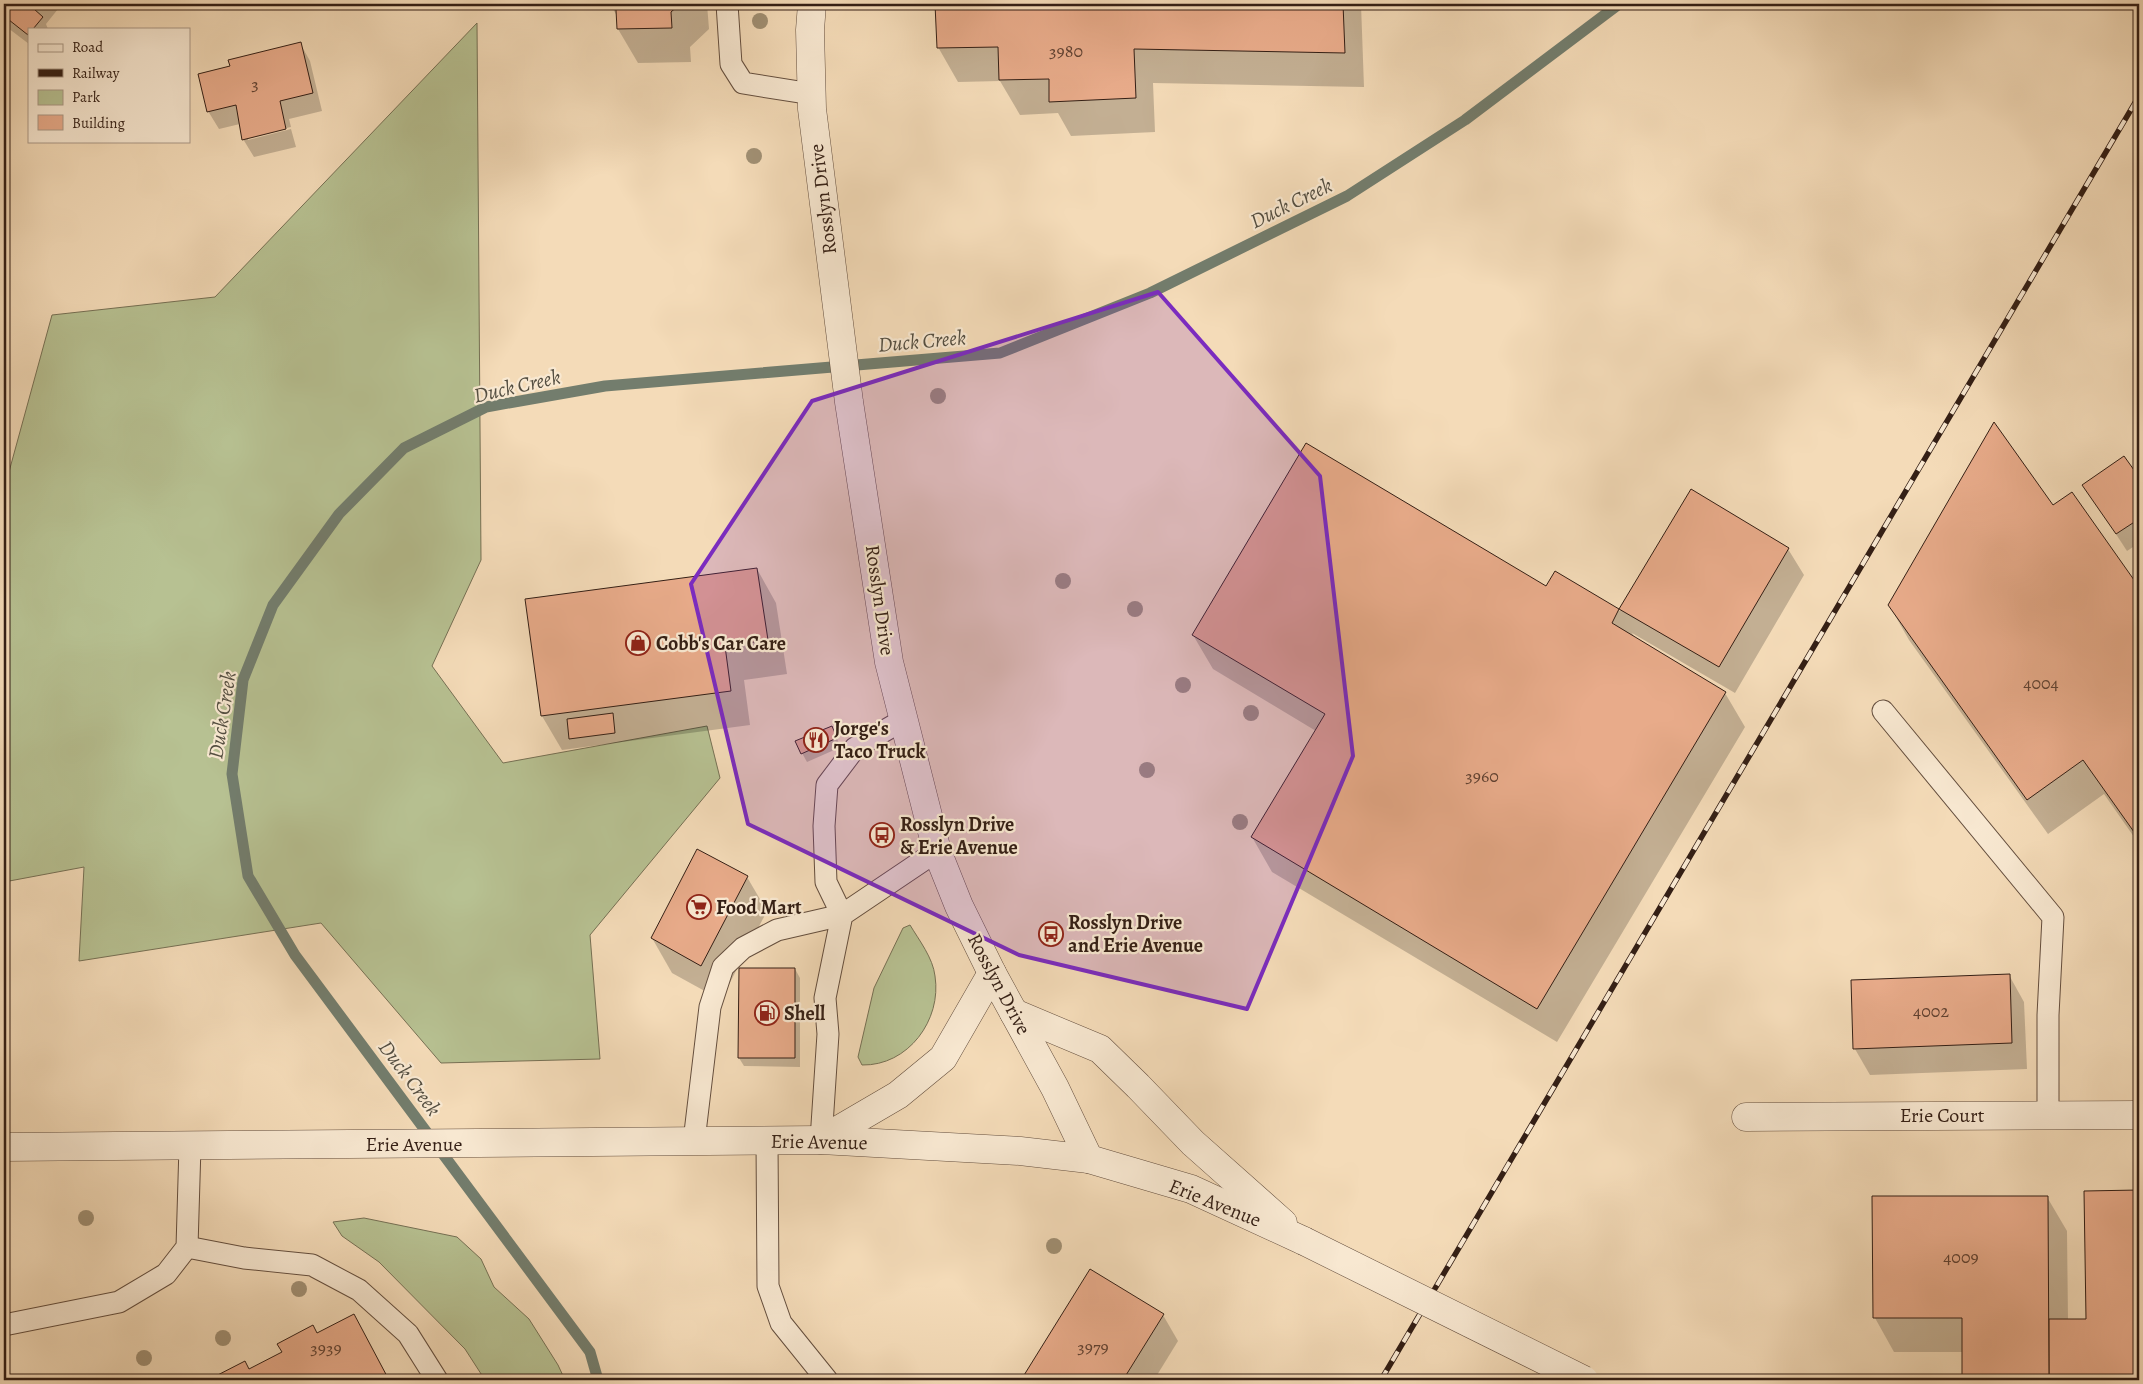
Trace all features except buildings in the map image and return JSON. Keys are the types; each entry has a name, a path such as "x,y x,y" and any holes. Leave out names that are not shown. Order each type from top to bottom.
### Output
{"street":[{"name":"Rosslyn Drive","path":"812,4 810,30 812,94 829,254 849,402 889,662 937,851 959,906 992,973 1055,1088 1089,1159"},
{"path":"822,1140 898,1095 943,1058 992,973"},
{"path":"1014,1012 1100,1050 1193,1143 1304,1241"},
{"name":"Erie Court","path":"1746,1117 2139,1115"},
{"name":"Erie Avenue","path":"4,1147 822,1140 1006,1150 1089,1159 1191,1189 1304,1241 1584,1380"}],"lane":[{"path":"727,4 731,64 743,83 812,94"},
{"path":"1883,711 2053,917 2048,1015 2048,1115"},
{"path":"822,1140 828,1034 825,998 842,915 826,882 824,826 828,785 855,748 903,720"},
{"path":"694,1141 710,1007 723,967 743,948 777,930 842,915 937,851"},
{"path":"767,1141 768,1286 781,1323 827,1380"},
{"path":"4,1326 119,1302 166,1274 187,1247 190,1146"},
{"path":"187,1247 244,1258 312,1265 359,1290 408,1334 437,1380"}],"highlighted area":[{"path":"1158,292 1320,476 1353,756 1247,1009 1019,955 748,824 691,584 812,401"}],"green space":[{"path":"477,23 481,560 432,666 503,763 707,726 720,778 590,935 600,1059 441,1063 321,923 79,961 84,867 4,882 4,490 52,315 215,297"},
{"path":"910,925 925,949 934,969 936,992 933,1009 927,1024 907,1049 894,1058 879,1063 862,1065 858,1057 874,988 903,928"},
{"path":"364,1218 457,1237 481,1259 494,1287 529,1319 558,1365 565,1380 485,1380 465,1349 379,1262 342,1236 333,1222"}],"waterway":[{"name":"Duck Creek","path":"598,1380 590,1352 295,955 248,876 232,774 243,680 273,605 339,514 404,448 486,407 605,386 1000,353 1150,293 1347,196 1465,120 1619,4"}],"railway":[{"path":"1381,1380 2139,96"}],"place":[{"name":"Cobb's Car Care","path":"638,643"},
{"name":"Jorge's Taco Truck","path":"816,740"},
{"name":"Rosslyn Drive & Erie Avenue","path":"882,835"},
{"name":"Food Mart","path":"699,907"},
{"name":"Rosslyn Drive and Erie Avenue","path":"1051,934"},
{"name":"Shell","path":"767,1013"}]}
